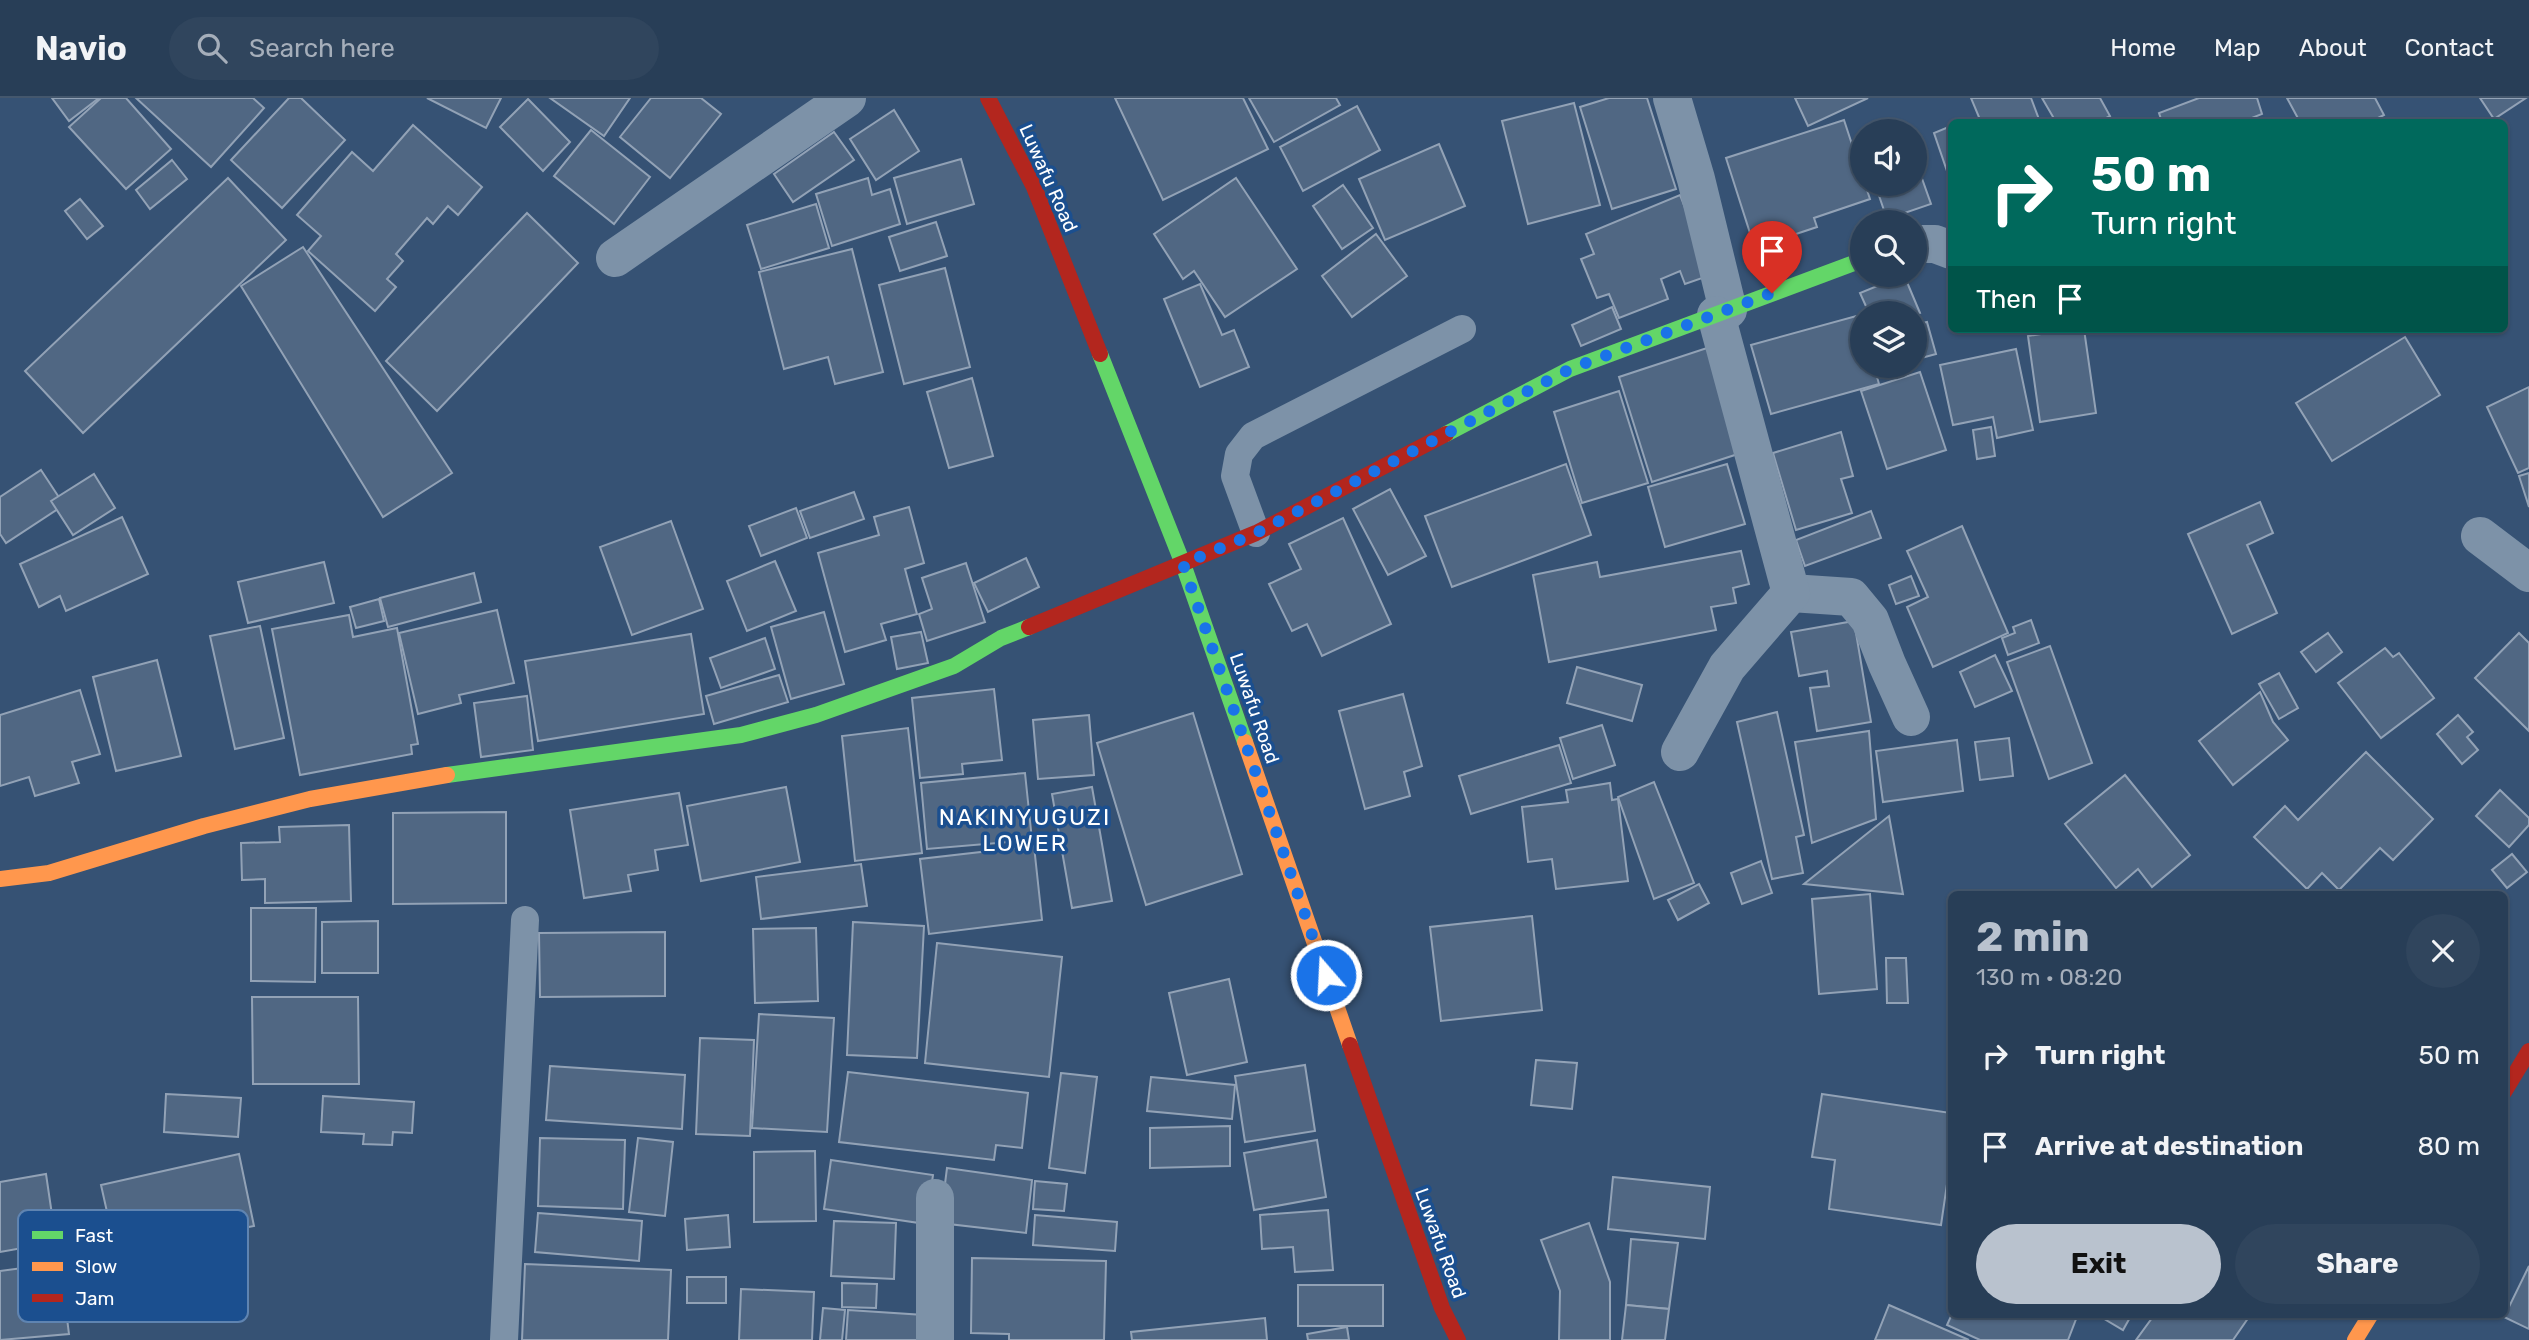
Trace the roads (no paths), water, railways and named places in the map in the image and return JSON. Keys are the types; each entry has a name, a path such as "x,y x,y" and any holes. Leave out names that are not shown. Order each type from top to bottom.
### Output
{"street":[{"path":"615,258 847,98"},
{"name":"Luwafu Road","path":"988,98 1034,187 1183,564 1441,1308 1458,1340"},
{"path":"1672,98 1696,179 1722,313 1791,593"},
{"path":"1927,244 1948,249"},
{"path":"0,879 49,873 204,826 310,799 488,768 741,735 803,719 954,666 1000,638 1256,533 1570,369 1850,265"},
{"path":"2480,536 2529,573"},
{"path":"1791,593 1851,597 1870,620 1911,717"},
{"path":"1680,752 1727,667 1791,593"},
{"path":"2508,1085 2529,1051"},
{"path":"935,1198 935,1340"},
{"path":"2355,1340 2369,1318"}],"lane":[{"path":"1256,533 1235,476 1239,454 1253,436 1462,329"},
{"path":"504,1340 525,920"}],"district":[{"name":"NAKINYUGUZI LOWER","path":"1025,830"}]}
